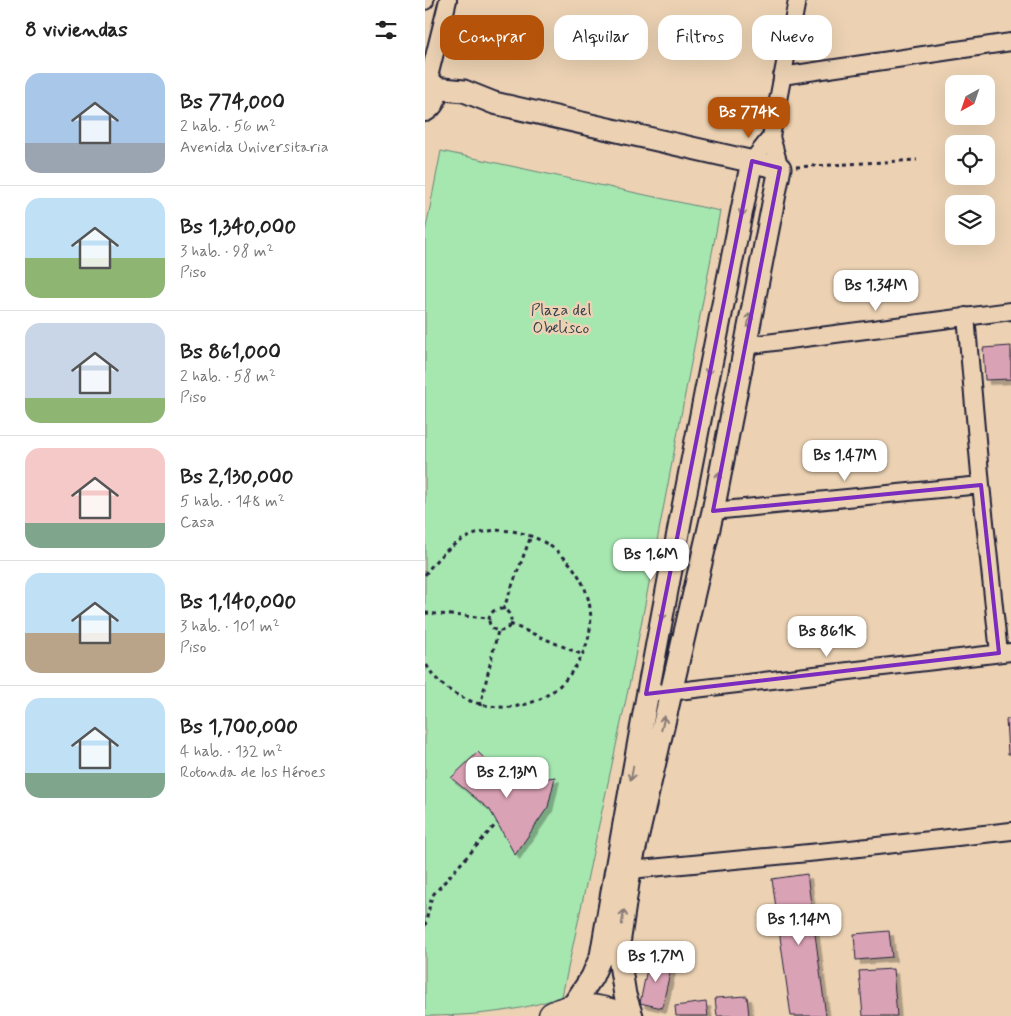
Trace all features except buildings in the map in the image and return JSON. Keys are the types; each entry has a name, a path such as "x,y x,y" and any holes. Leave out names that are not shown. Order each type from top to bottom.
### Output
{"highway":[{"path":"555,1014 593,1009 618,1016"}],"street":[{"path":"448,0 428,98 461,106 494,103 780,168"},
{"path":"632,1016 625,995 618,951 631,870 713,511 780,168 771,137 797,0"},
{"path":"782,76 1011,42"},
{"path":"555,1014 592,977 601,956 647,694 705,388 752,161 771,137"},
{"path":"744,346 1011,311"},
{"path":"647,694 1005,652 981,485 966,316"},
{"path":"713,511 981,485"},
{"path":"631,870 850,849 1011,830"}],"path":[{"path":"780,168 917,160"},
{"path":"425,575 437,557 462,539 492,530 523,532 549,543 570,561 585,586 591,613 589,641 578,666 559,688 535,702 508,708 480,706 452,693 430,671 425,662"},
{"path":"503,610 531,536"},
{"path":"503,610 509,614 510,624 505,630 498,631 490,625 489,618 493,612 503,610"},
{"path":"425,614 489,618"},
{"path":"510,624 583,655"},
{"path":"480,706 498,631"},
{"path":"425,926 432,896 497,823"}],"highlighted area":[{"path":"752,161 780,168 713,511 981,485 999,653 646,694"}],"green space":[{"name":"Plaza del Obelisco","path":"441,151 720,211 633,667 562,996 530,1006 495,1012 425,1016 425,233"}]}
